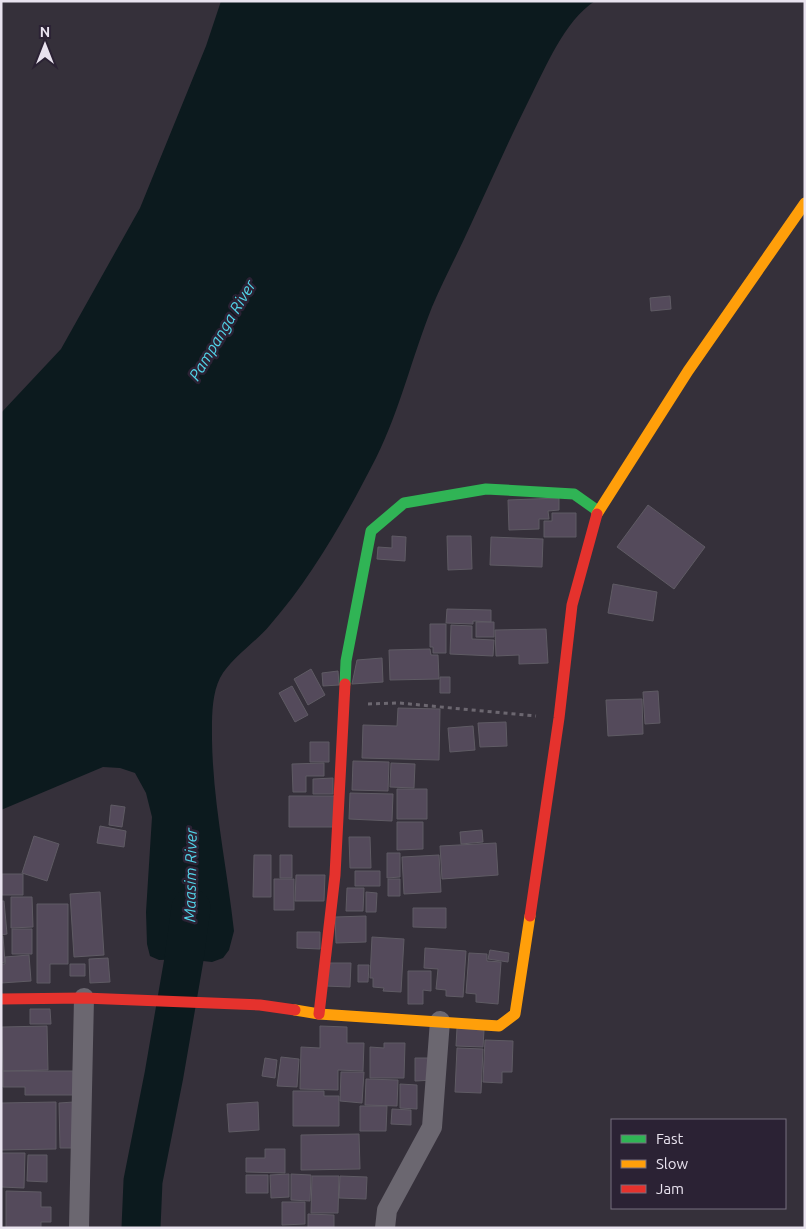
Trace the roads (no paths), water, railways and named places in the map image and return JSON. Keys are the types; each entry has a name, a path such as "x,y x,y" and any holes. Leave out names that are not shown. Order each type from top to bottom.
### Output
{"street":[{"path":"1,999 84,998 260,1005 319,1014 499,1026 515,1014 559,718 572,605 598,511 688,371 805,203"},
{"path":"319,1014 335,875 346,661 371,531 404,503 486,489 574,494 598,511"},
{"path":"79,1228 84,998"},
{"path":"385,1228 386,1210 432,1127 440,1021"}],"water":[{"name":"Pampanga River","path":"221,1 595,1 574,20 549,59 441,286 392,421 376,458 353,501 328,545 300,587 264,632 230,664 217,685 212,717 213,764 234,931 229,950 223,958 212,962 184,959 159,960 150,956 147,944 146,912 152,817 146,793 135,773 120,768 103,767 1,810 1,413 61,349 140,208 206,46"}],"waterway":[{"name":"Maasim River","path":"141,1228 143,1181 164,1075 191,908"}]}
